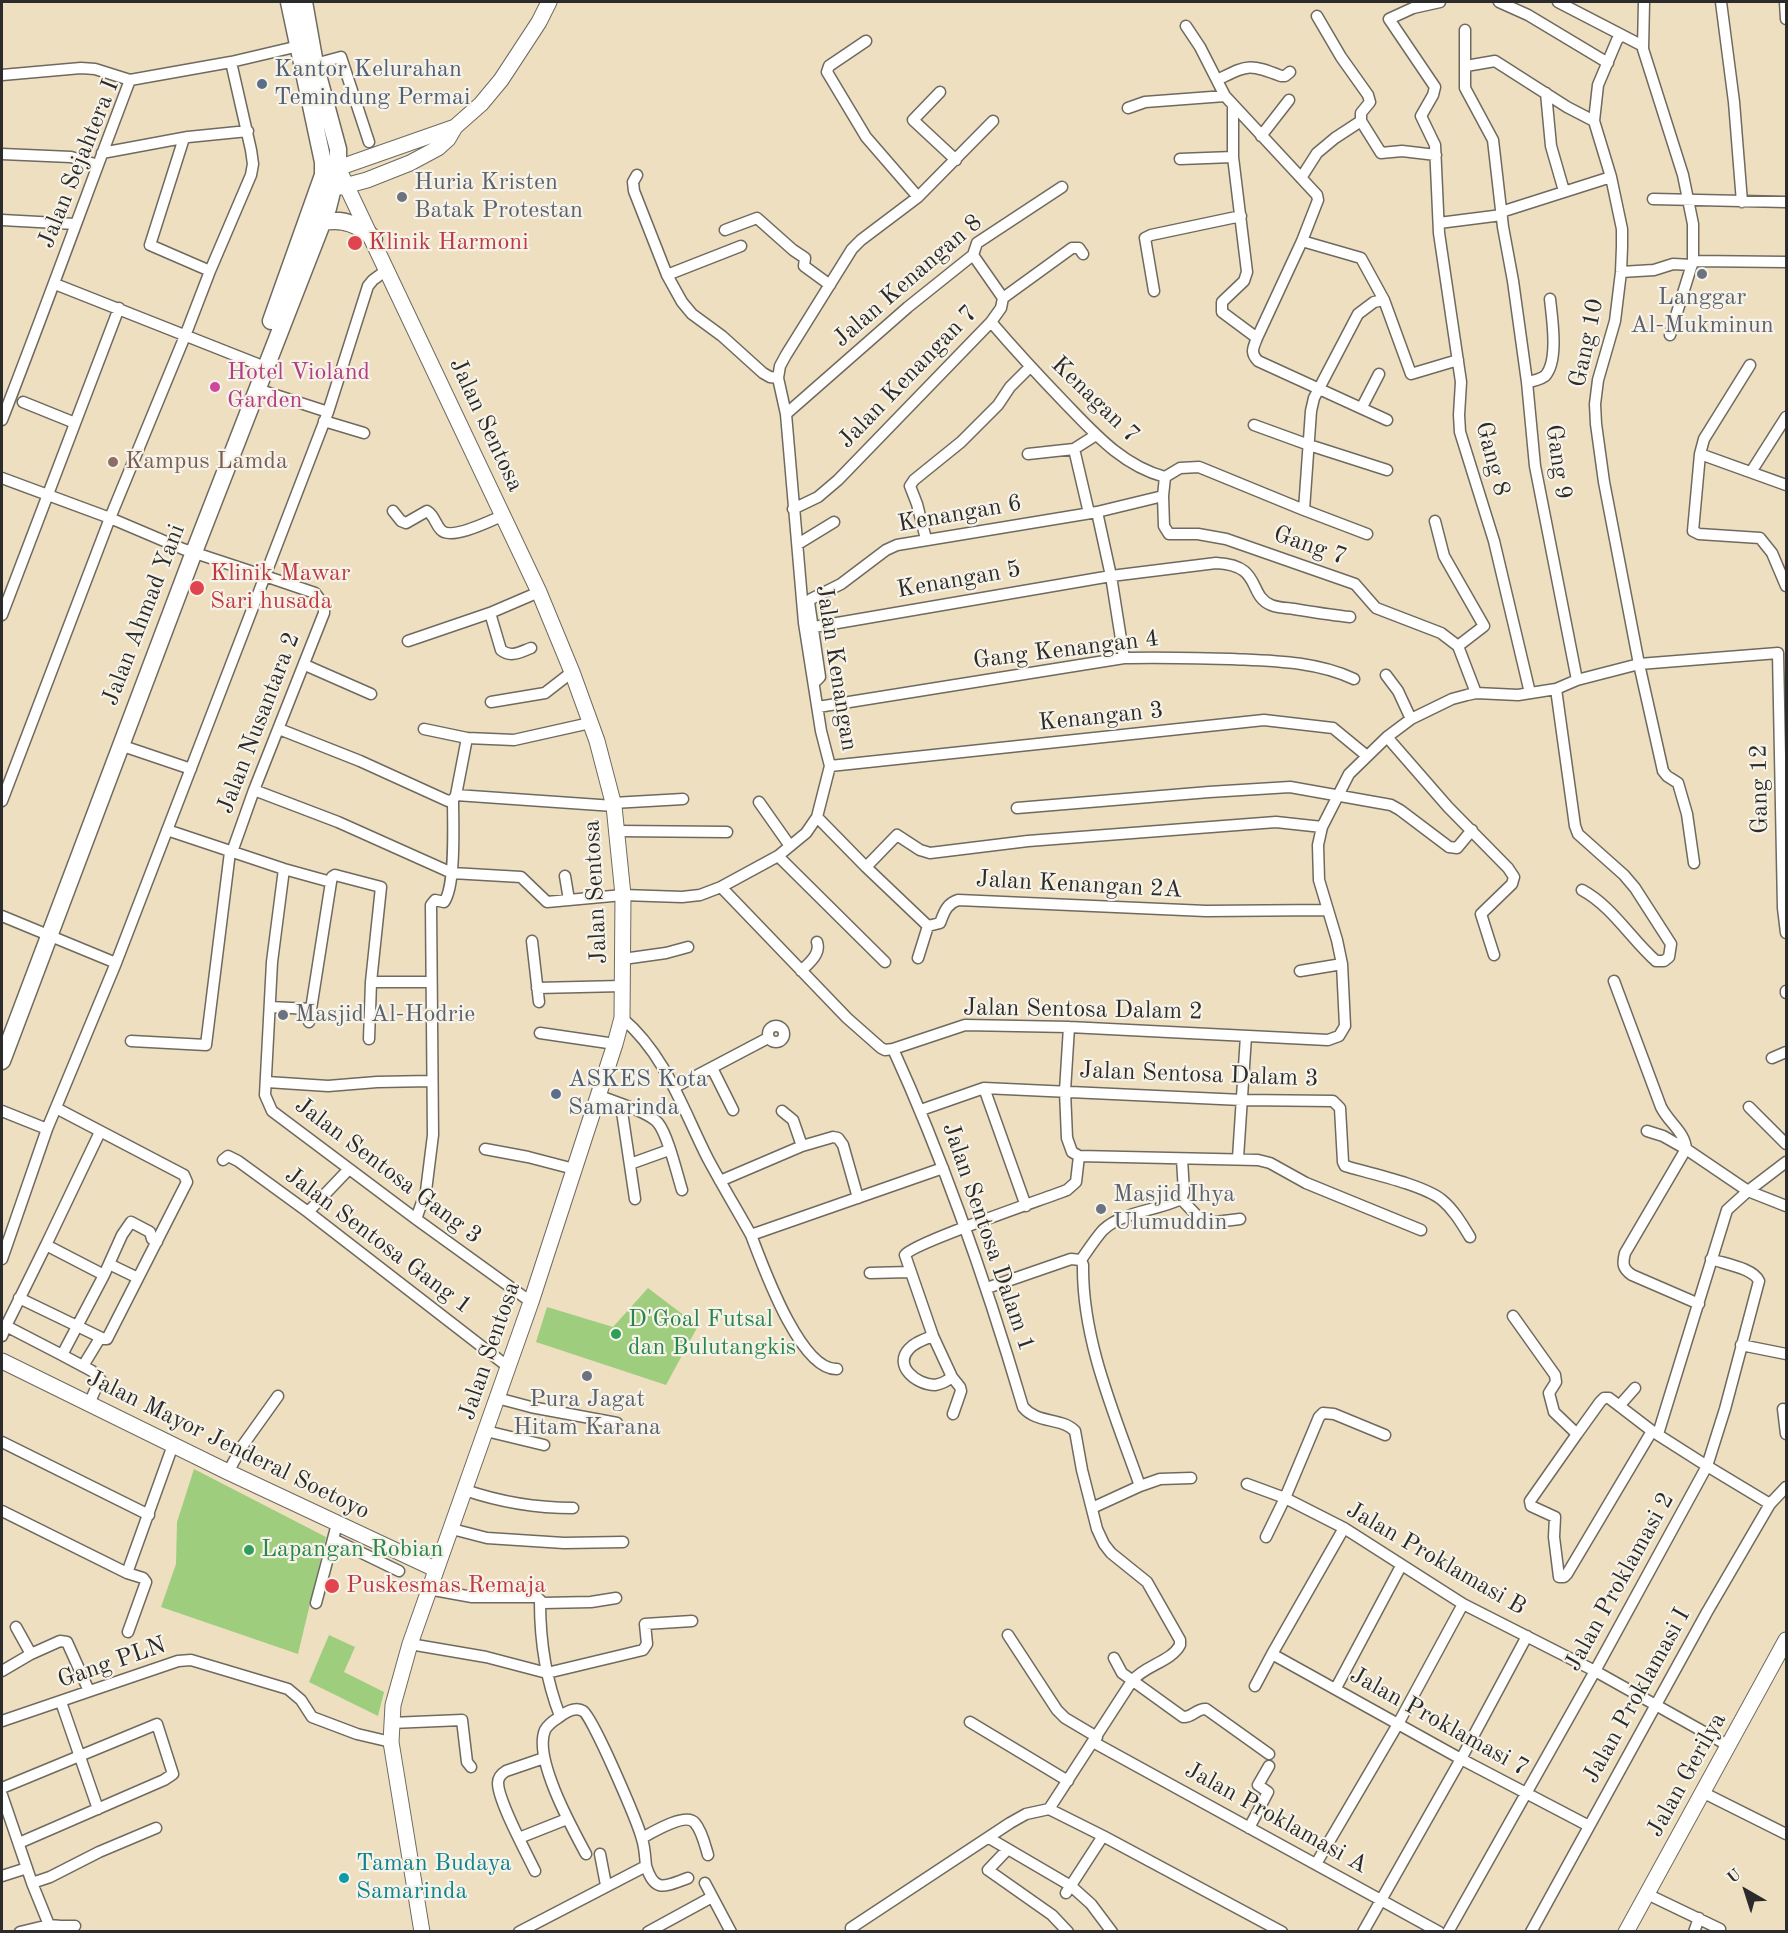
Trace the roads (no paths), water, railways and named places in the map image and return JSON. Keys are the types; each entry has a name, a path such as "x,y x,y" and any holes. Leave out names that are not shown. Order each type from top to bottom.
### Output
{"main road":[{"path":"289,2 323,162 323,176 329,191"},
{"path":"304,2 315,64 338,149 339,168 329,191"},
{"name":"Jalan Ahmad Yani","path":"2,1030 44,934 120,745 189,550 257,389 260,365 323,222 329,191"},
{"name":"Jalan Ahmad Yani","path":"2,1061 44,934 189,550 329,191"},
{"path":"323,222 345,221 364,230 374,239"}],"street":[{"path":"329,191 410,163 438,148 448,139 455,127 482,104 501,80 539,22 549,2"},
{"name":"Gang 8","path":"1440,2 1413,9 1389,20 1435,87 1434,95 1421,116 1433,139 1436,155 1439,228 1461,382 1459,415 1462,443 1494,541 1530,693"},
{"path":"1499,2 1528,15 1608,63"},
{"path":"1558,2 1643,46"},
{"path":"1644,2 1643,46 1689,199 1694,224 1692,263 1670,335"},
{"path":"1721,2 1734,102 1742,202"},
{"path":"1785,2 1786,19"},
{"path":"1317,16 1341,57 1370,99 1369,105 1359,116 1381,153 1402,151 1436,155"},
{"path":"1186,26 1200,47 1224,96 1317,195 1318,200 1302,241 1252,350 1253,356 1258,361 1388,420"},
{"name":"Gang 9","path":"1465,30 1465,88 1494,140 1501,213 1527,382 1535,466 1577,681"},
{"name":"Gang 10","path":"1621,36 1617,40 1598,85 1594,121 1611,177 1622,229 1622,272 1615,321 1598,380 1595,404 1604,482 1639,664 1663,771 1677,783 1687,814 1694,863"},
{"path":"866,41 830,66 827,72 866,137 918,197"},
{"name":"Jalan Sejahtera I","path":"2,420 130,80 231,62 299,46"},
{"path":"315,64 340,57 369,142"},
{"path":"1466,66 1495,61 1594,121"},
{"path":"2,801 110,519 251,175 254,164 231,62"},
{"path":"1217,80 1250,66 1281,76 1290,72"},
{"path":"2,75 81,68 94,69 130,80"},
{"path":"940,92 914,120 956,160"},
{"path":"1545,93 1551,146 1564,191"},
{"path":"1128,108 1145,102 1224,96"},
{"path":"1261,136 1289,100"},
{"path":"1233,106 1233,158 1247,272 1244,281 1222,302 1222,312 1257,338"},
{"path":"637,174 633,182 634,191 667,274 682,302 692,314 722,336 763,374 778,378 780,366 852,249 918,197 993,121"},
{"path":"1301,178 1317,153 1335,138 1361,122"},
{"path":"339,168 455,127"},
{"path":"102,153 184,138 248,131"},
{"path":"184,138 150,245 210,271"},
{"path":"2,154 71,157 98,165"},
{"path":"1180,159 1233,158"},
{"path":"1439,228 1501,213 1611,177"},
{"name":"Jalan Kenangan 8","path":"786,414 908,307 973,255 978,243 1062,187"},
{"name":"Jalan Sentosa","path":"329,191 374,239 539,592 590,723 613,804 623,895 622,1018 615,1044 531,1302 452,1529 428,1589 393,1705 391,1742 422,1932"},
{"path":"1653,199 1786,202"},
{"path":"1155,291 1145,238 1241,216"},
{"path":"725,230 758,218 805,258 804,265 830,285"},
{"path":"2,220 75,224"},
{"path":"1302,241 1361,258 1384,300 1411,374 1458,360"},
{"path":"667,274 741,246"},
{"path":"1003,297 1072,248 1079,248 1083,254"},
{"name":"Jalan Kenangan 7","path":"793,509 818,497 838,480 991,322 1001,308 1003,297 973,255"},
{"path":"1622,272 1654,270 1673,264 1786,262"},
{"path":"2,1259 56,1108 116,963 326,417 368,286 388,269"},
{"path":"55,284 260,365"},
{"path":"1527,382 1538,380 1545,375 1553,357 1550,299"},
{"path":"1304,510 1311,411 1319,388 1358,314 1374,302 1384,300"},
{"path":"2,615 119,308"},
{"name":"Kenagan 7","path":"991,322 1030,367 1096,435 1136,466 1165,477"},
{"path":"1750,365 1704,439 1700,454 1693,531 1699,534 1760,538 1772,554 1786,586"},
{"path":"926,539 910,486 914,480 984,420 1010,387 1030,367"},
{"path":"1362,407 1379,374"},
{"name":"Jalan Kenangan","path":"254,790 338,822 452,873 521,877 547,902 623,895 682,897 700,895 721,887 778,856 806,833 817,817 830,766 803,615 786,414 778,378"},
{"path":"257,389 364,433"},
{"path":"23,402 75,423"},
{"path":"1751,472 1786,417"},
{"path":"1254,424 1309,445 1387,470"},
{"path":"1028,454 1074,449 1096,435"},
{"path":"1074,449 1111,576 1124,658"},
{"path":"1700,454 1786,485"},
{"path":"1163,496 1165,477 1180,468 1199,467 1367,534"},
{"path":"2,478 189,550 266,576"},
{"name":"Kenangan 6","path":"814,683 820,677 809,602 814,597 841,584 892,546 1093,512 1163,496"},
{"name":"Gang 7","path":"1163,496 1164,526 1169,534 1198,534 1226,538 1355,584 1376,608 1441,633 1458,646"},
{"path":"393,511 401,521 406,523 427,512 431,513 441,531 450,534 465,531 504,515"},
{"path":"1435,521 1444,556 1484,623 1483,628 1458,646 1476,693"},
{"path":"798,544 834,522"},
{"name":"Kenangan 5","path":"814,627 1111,576 1225,563 1250,574 1263,599 1269,604 1350,617"},
{"name":"Jalan Nusantara 2","path":"131,1041 206,1045 231,852 324,613 324,605 315,593 266,576"},
{"path":"408,640 490,613 539,592"},
{"path":"490,613 501,650 515,654 531,648"},
{"path":"1300,970 1342,964 1319,880 1318,845 1322,827 1349,774 1387,737 1411,719 1452,699 1476,693 1518,695 1556,689 1639,664 1778,652"},
{"name":"Gang 12","path":"1778,652 1784,774 1783,908 1786,933"},
{"name":"Gang Kenangan 4","path":"818,706 1124,658 1168,657 1295,662 1339,672 1354,679"},
{"path":"305,665 371,694"},
{"path":"491,702 545,693 572,672"},
{"path":"1386,675 1398,691 1411,719"},
{"path":"1556,689 1578,834 1624,875 1635,888 1671,944 1670,957 1664,961 1656,961 1593,896 1582,890"},
{"name":"Kenangan 3","path":"830,766 1264,720 1333,728 1367,756"},
{"path":"424,729 466,738 514,740 590,723"},
{"path":"279,729 360,761 448,801 455,797 613,804 683,799"},
{"path":"1387,737 1448,807 1508,868 1514,877 1512,884 1481,914 1494,955"},
{"path":"416,1219 426,1191 433,1135 430,905 435,900 446,901 452,873 455,797 466,738"},
{"path":"120,745 191,769"},
{"path":"1017,808 1290,787 1391,806 1400,810 1449,847 1456,848 1472,830"},
{"path":"759,802 790,846"},
{"path":"817,817 928,926 918,958"},
{"name":"Jalan Kenangan 2A","path":"866,867 897,835 920,850 930,853 1028,841 1276,822 1322,827"},
{"path":"167,830 284,869 331,882"},
{"path":"617,831 727,832"},
{"path":"778,856 885,962"},
{"name":"Jalan Sentosa Gang 3","path":"284,869 272,962 266,1095 272,1111 531,1302"},
{"path":"309,1022 332,876 381,887 371,982 369,1039"},
{"path":"565,876 569,900"},
{"path":"721,887 847,1018 881,1048 893,1049"},
{"name":"Jalan Kenangan 2A","path":"928,926 940,923 946,908 951,902 958,900 1206,911 1327,910"},
{"path":"2,916 116,963"},
{"path":"532,941 539,1002"},
{"path":"801,971 815,956 818,950 817,942"},
{"path":"622,959 666,953 688,947"},
{"name":"Jalan Sentosa Dalam 2","path":"893,1049 965,1025 1069,1027 1328,1040 1339,1036 1345,1026 1342,964"},
{"path":"1614,981 1661,1107 1668,1119 1684,1136 1686,1149 1625,1253 1622,1262 1625,1270 1632,1275 1699,1304"},
{"path":"371,982 430,982"},
{"path":"537,988 622,986"},
{"path":"270,1006 311,1009"},
{"path":"622,1018 636,1030 664,1068 675,1088 720,1181 751,1235 767,1275 799,1341 807,1353 823,1366 830,1370 837,1369"},
{"path":"1069,1027 1065,1091 1069,1146 1072,1152 1079,1156 1258,1160 1270,1163 1306,1183 1421,1230"},
{"path":"540,1033 615,1044"},
{"path":"1238,1158 1246,1036"},
{"path":"675,1088 768,1038"},
{"name":"Jalan Sentosa Dalam 1","path":"893,1049 921,1110 987,1288 1023,1407 1029,1414 1069,1426 1075,1431 1077,1451 1092,1508"},
{"path":"1773,1058 1786,1052"},
{"path":"712,1068 733,1110"},
{"path":"267,1082 328,1086 431,1081"},
{"path":"984,1088 1026,1206"},
{"name":"Jalan Sentosa Dalam 3","path":"921,1110 984,1088 1242,1100 1333,1101 1340,1108 1345,1166 1429,1191 1453,1210 1470,1237"},
{"path":"598,1095 649,1116 658,1124 682,1191"},
{"path":"621,1106 635,1199"},
{"path":"1749,1107 1786,1144"},
{"path":"19,1298 104,1340 108,1338 186,1185 184,1175 56,1108"},
{"path":"2,1111 48,1129"},
{"path":"782,1111 793,1119 802,1146"},
{"path":"1647,1131 1663,1136 1686,1149 1748,1191 1786,1206"},
{"path":"89,1404 100,1379 83,1366 62,1355 4,1331 100,1132"},
{"path":"720,1181 802,1146 833,1137 838,1138 843,1145 858,1198"},
{"path":"485,1149 574,1169"},
{"path":"630,1164 669,1150"},
{"name":"Jalan Sentosa Gang 1","path":"223,1160 228,1156 238,1161 308,1212 507,1366"},
{"path":"953,1414 960,1387 952,1377 933,1336 905,1255 908,1251 1072,1187 1076,1182 1079,1156"},
{"path":"1081,1260 1110,1225 1181,1198 1184,1192 1182,1159"},
{"path":"1770,1504 1655,1432 1609,1398 1604,1398 1600,1402 1530,1501 1531,1506 1536,1510 1556,1517 1554,1537 1557,1574 1561,1578 1567,1574 1655,1432 1699,1304 1727,1210 1786,1162"},
{"path":"751,1235 943,1168"},
{"path":"308,1212 349,1169"},
{"path":"1181,1198 1202,1221 1207,1223 1240,1219"},
{"path":"62,1355 131,1222 150,1232 152,1239 157,1242"},
{"path":"46,1245 104,1275"},
{"path":"987,1288 1071,1259 1081,1260"},
{"name":"Jalan Proklamasi 2","path":"1448,1932 1707,1466 1759,1287 1757,1277 1711,1259"},
{"path":"1081,1260 1086,1314 1098,1360 1140,1486"},
{"path":"109,1264 138,1278"},
{"path":"870,1273 910,1272"},
{"path":"1513,1316 1555,1375 1556,1382 1549,1393 1554,1412 1577,1434"},
{"path":"933,1336 910,1347 903,1360 906,1370 922,1383 935,1385 952,1377"},
{"path":"83,1366 100,1338"},
{"path":"1741,1345 1786,1354"},
{"name":"Jalan Mayor Jenderal Soetoyo","path":"2,1361 228,1472 335,1532 435,1569"},
{"path":"1620,1405 1635,1388"},
{"path":"228,1472 243,1445 278,1396"},
{"path":"497,1398 531,1407 616,1423"},
{"path":"1784,1409 1786,1434"},
{"path":"1266,1537 1323,1413 1334,1414 1385,1435"},
{"path":"486,1431 544,1445"},
{"path":"2,1442 149,1515"},
{"path":"127,1573 173,1445"},
{"path":"1049,1809 1132,1680 1142,1671 1174,1652 1180,1644 1180,1640 1147,1582 1107,1549 1097,1528 1092,1508 1160,1479 1191,1478"},
{"name":"Jalan Proklamasi B","path":"1247,1484 1285,1498 1344,1528 1463,1604 1657,1704 1729,1746"},
{"name":"Jalan Proklamasi I","path":"1531,1932 1770,1504 1786,1486"},
{"path":"465,1490 502,1501 573,1508"},
{"path":"2,1511 127,1573 143,1578 146,1582 128,1632"},
{"path":"1255,1686 1344,1528"},
{"path":"452,1529 487,1538 564,1543 623,1542"},
{"path":"316,1603 335,1532 399,1571"},
{"path":"1336,1688 1401,1566"},
{"path":"428,1589 472,1597 537,1597 540,1602 540,1626 547,1673 560,1716"},
{"path":"540,1602 591,1602 616,1598"},
{"path":"1316,1864 1398,1724 1463,1604"},
{"path":"410,1644 486,1657 547,1673 643,1650 647,1644 645,1624 692,1621"},
{"path":"16,1628 31,1654"},
{"name":"Jalan Proklamasi A","path":"1008,1635 1056,1710 1095,1740 1439,1932"},
{"path":"1363,1932 1461,1759 1527,1636"},
{"path":"2,1671 31,1654 64,1640 71,1648 89,1691"},
{"name":"Jalan Gerilya","path":"1626,1932 1786,1640"},
{"name":"Jalan Proklamasi 7","path":"1272,1655 1336,1688 1461,1759 1589,1826"},
{"path":"1114,1658 1122,1673 1184,1718 1206,1708 1269,1754"},
{"name":"Gang PLN","path":"2,1721 41,1710 178,1661 191,1660 288,1689 301,1700 312,1717 357,1734 391,1742"},
{"path":"61,1702 98,1809"},
{"path":"586,1854 567,1819 544,1758 545,1731 560,1716 577,1709 589,1716 602,1743 642,1838 649,1876 656,1885 661,1887 688,1878"},
{"path":"391,1724 463,1720 467,1762 471,1767"},
{"path":"970,1722 1068,1781"},
{"path":"2,1788 157,1724 170,1760 172,1774 168,1778 19,1844"},
{"path":"535,1871 503,1800 498,1779 506,1772 544,1758"},
{"path":"1249,1828 1268,1792 1258,1785 1269,1766"},
{"path":"1704,1793 1786,1834"},
{"path":"2,1799 49,1925"},
{"path":"851,1928 1026,1814 1049,1809 1282,1932"},
{"path":"519,1838 567,1819"},
{"path":"642,1838 669,1825 690,1819 700,1830 708,1855"},
{"path":"32,1883 50,1877 99,1852 156,1828"},
{"path":"1069,1889 1103,1836"},
{"path":"989,1838 1091,1904 1112,1932"},
{"path":"1007,1850 988,1870 1052,1915 1068,1932"},
{"path":"600,1854 606,1885"},
{"path":"519,1932 646,1866"},
{"path":"2,1876 27,1868"},
{"path":"705,1883 730,1931"},
{"path":"1647,1894 1720,1929"},
{"path":"648,1932 712,1897"},
{"path":"1694,1932 1699,1918"},
{"path":"20,1932 49,1925 62,1929 75,1926"}],"place":[{"name":"Kantor Kelurahan Temindung Permai","path":"262,84"},
{"name":"Huria Kristen Batak Protestan","path":"402,197"},
{"name":"Klinik Harmoni","path":"355,243"},
{"name":"Langgar Al-Mukminun","path":"1702,274"},
{"name":"Hotel Violand Garden","path":"215,387"},
{"name":"Kampus Lamda","path":"113,462"},
{"name":"Klinik Mawar Sari husada","path":"197,588"},
{"name":"Masjid Al-Hodrie","path":"283,1015"},
{"name":"ASKES Kota Samarinda","path":"556,1094"},
{"name":"Masjid Ihya Ulumuddin","path":"1101,1209"},
{"name":"D'Goal Futsal dan Bulutangkis","path":"616,1334"},
{"name":"Pura Jagat Hitam Karana","path":"587,1376"},
{"name":"Lapangan Robian","path":"249,1550"},
{"name":"Puskesmas Remaja","path":"332,1586"},
{"name":"Taman Budaya Samarinda","path":"344,1878"}]}
